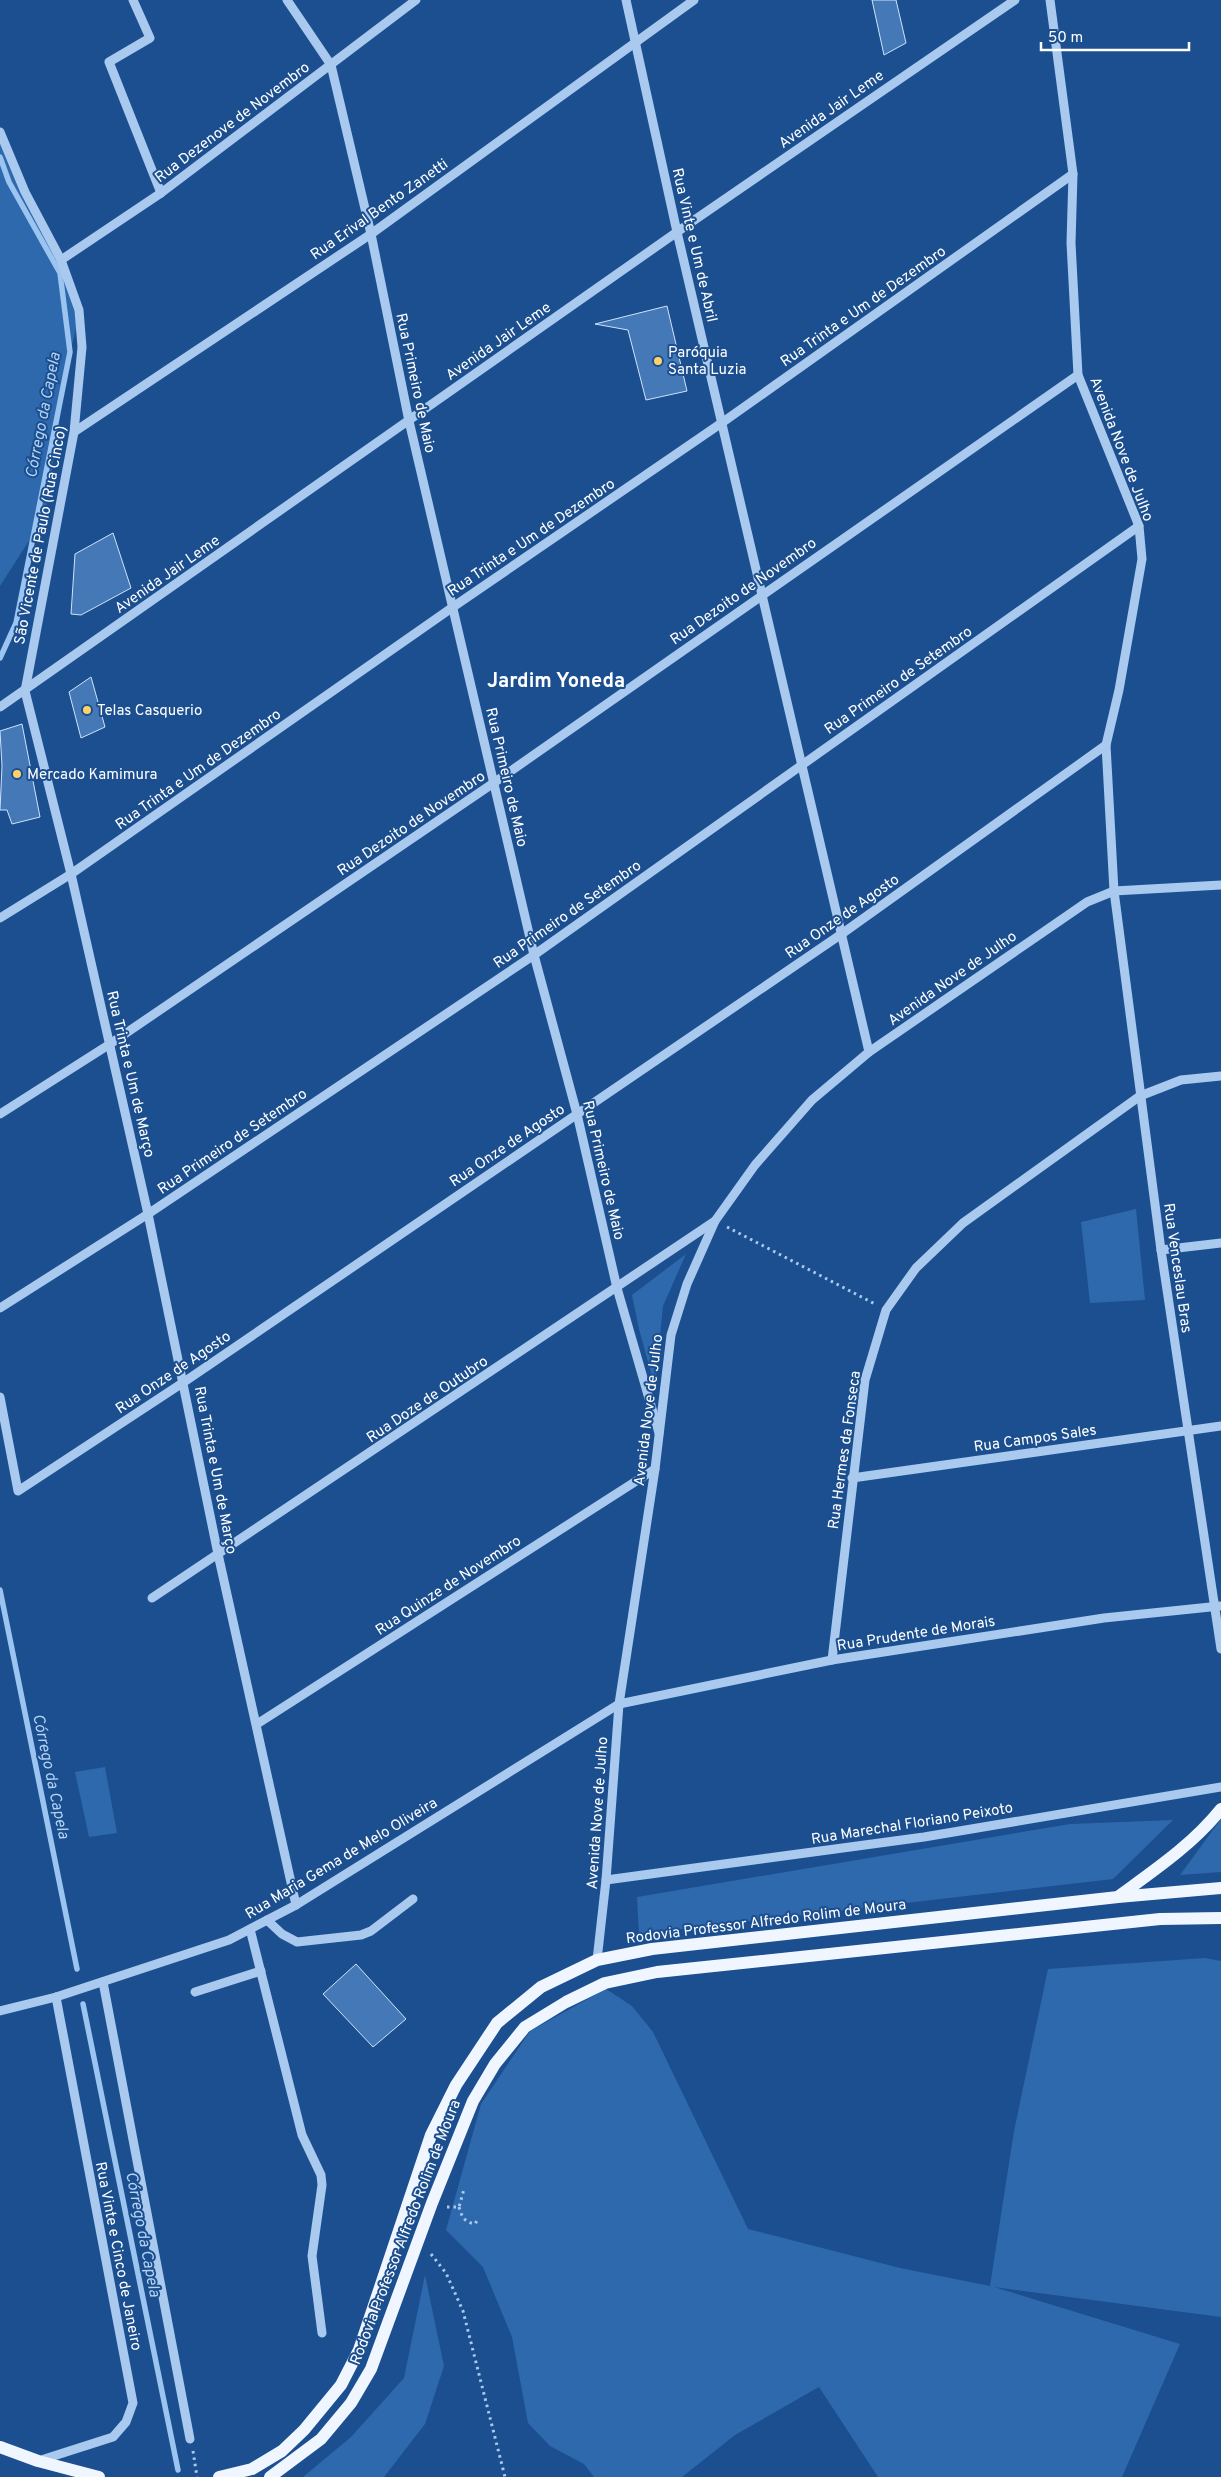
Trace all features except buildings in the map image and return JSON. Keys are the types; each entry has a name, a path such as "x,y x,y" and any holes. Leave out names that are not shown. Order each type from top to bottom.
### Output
{"main road":[{"path":"1118,1897 1169,1860 1204,1830 1221,1809"},
{"name":"Rodovia Professor Alfredo Rolim de Moura","path":"219,2477 252,2469 282,2451 304,2430 341,2385 359,2350 431,2135 456,2085 497,2023 541,1987 597,1960 652,1949 1118,1897 1221,1888"},
{"name":"Rodovia Professor Alfredo Rolim de Moura","path":"270,2477 321,2439 351,2403 371,2369 432,2203 473,2101 495,2064 526,2027 566,2002 605,1983 657,1972 1160,1919 1221,1918"},
{"path":"0,2447 38,2461 99,2477"}],"street":[{"path":"133,0 150,38 109,62 162,193"},
{"name":"Rua Primeiro de Maio","path":"287,0 330,65 371,234 409,421 534,955 577,1114 617,1288 659,1433"},
{"name":"Rua Dezenove de Novembro","path":"61,260 162,193 416,0"},
{"name":"Rua Vinte e Um de Abril","path":"626,0 677,232 843,933 869,1052"},
{"name":"Rua Erival Bento Zanetti","path":"74,432 371,234 694,0"},
{"name":"Avenida Nove de Julho","path":"597,1960 606,1880 619,1704 655,1469 671,1335 687,1284 715,1221 755,1165 812,1100 869,1052 1087,902 1114,891 1106,745 1142,559 1139,526 1078,375 1071,242 1073,174 1050,0"},
{"name":"Avenida Jair Leme","path":"0,707 1008,1"},
{"name":"São Vicente de Paulo (Rua Cinco)","path":"0,132 25,192 61,260 79,310 82,347 74,432 25,691"},
{"name":"Rua Trinta e Um de Dezembro","path":"0,918 71,874 453,607 723,422 1073,174"},
{"name":"Rua Dezoito de Novembro","path":"0,1114 110,1044 495,782 763,593 1078,375"},
{"name":"Rua Primeiro de Setembro","path":"0,1308 148,1214 534,955 1139,526"},
{"name":"Rua Trinta e Um de Março","path":"25,691 71,874 148,1214 218,1554 296,1905"},
{"name":"Rua Onze de Agosto","path":"0,1398 18,1491 184,1382 843,933 1106,745"},
{"path":"1114,891 1221,885"},
{"name":"Rua Venceslau Bras","path":"1114,891 1161,1250 1188,1430 1218,1606 1221,1649"},
{"name":"Rua Hermes da Fonseca","path":"832,1660 864,1380 886,1310 916,1268 963,1223 1140,1096 1181,1080 1221,1076"},
{"name":"Rua Doze de Outubro","path":"152,1598 715,1221"},
{"path":"1161,1250 1221,1243"},
{"name":"Rua Campos Sales","path":"852,1478 1221,1426"},
{"name":"Rua Quinze de Novembro","path":"257,1724 655,1469"},
{"name":"Rua Prudente de Morais","path":"619,1704 832,1660 1104,1618 1218,1606"},
{"name":"Rua Maria Gema de Melo Oliveira","path":"0,2011 56,1997 229,1940 296,1905 619,1704"},
{"name":"Rua Marechal Floriano Peixoto","path":"606,1880 924,1837 1221,1788"},
{"path":"267,1920 282,1934 297,1942 360,1935 371,1931 413,1899"},
{"path":"250,1929 302,2135 321,2174 322,2185 312,2262 322,2333"},
{"path":"195,1992 261,1971"},
{"path":"104,1982 190,2438"},
{"name":"Rua Vinte e Cinco de Janeiro","path":"38,2461 113,2438 126,2422 133,2403 56,1997"}],"path":[{"path":"715,1221 886,1310"},
{"path":"464,2188 459,2207 462,2217 468,2223 475,2224 478,2218"},
{"path":"432,2203 452,2209 459,2207"},
{"path":"419,2240 446,2273 463,2311 505,2477"},
{"path":"190,2438 197,2477"}],"shaded area":[{"path":"0,126 33,211 69,277 80,314 70,352 45,516 0,586"},
{"path":"1136,1209 1145,1300 1090,1303 1081,1222"},
{"path":"686,1254 663,1306 655,1388 632,1295"},
{"path":"105,1767 117,1833 89,1837 75,1772"},
{"path":"1221,1819 1221,1872 1180,1875"},
{"path":"1173,1820 1113,1879 639,1934 637,1897 1070,1824"},
{"path":"1205,1958 1221,1961 1221,2317 994,2287 1180,2344 1122,2477 878,2477 819,2387 735,2435 682,2477 594,2477 584,2464 550,2446 528,2423 512,2337 483,2267 446,2230 481,2104 530,2031 606,1989 632,2006 653,2032 748,2229 900,2268 990,2286 1014,2131 1048,1969"},
{"path":"425,2275 444,2366 425,2424 384,2477 303,2477 351,2437 404,2378"}],"waterway":[{"name":"Córrego da Capela","path":"0,157 9,182 60,273 70,352 16,623 0,658"},
{"name":"Córrego da Capela","path":"0,1590 77,1969"},
{"name":"Córrego da Capela","path":"83,2004 178,2470"}],"place":[{"name":"Paróquia Santa Luzia","path":"658,361"},
{"name":"Telas Casquerio","path":"87,710"},
{"name":"Mercado Kamimura","path":"17,774"}],"district":[{"name":"Jardim Yoneda","path":"556,680"}]}
